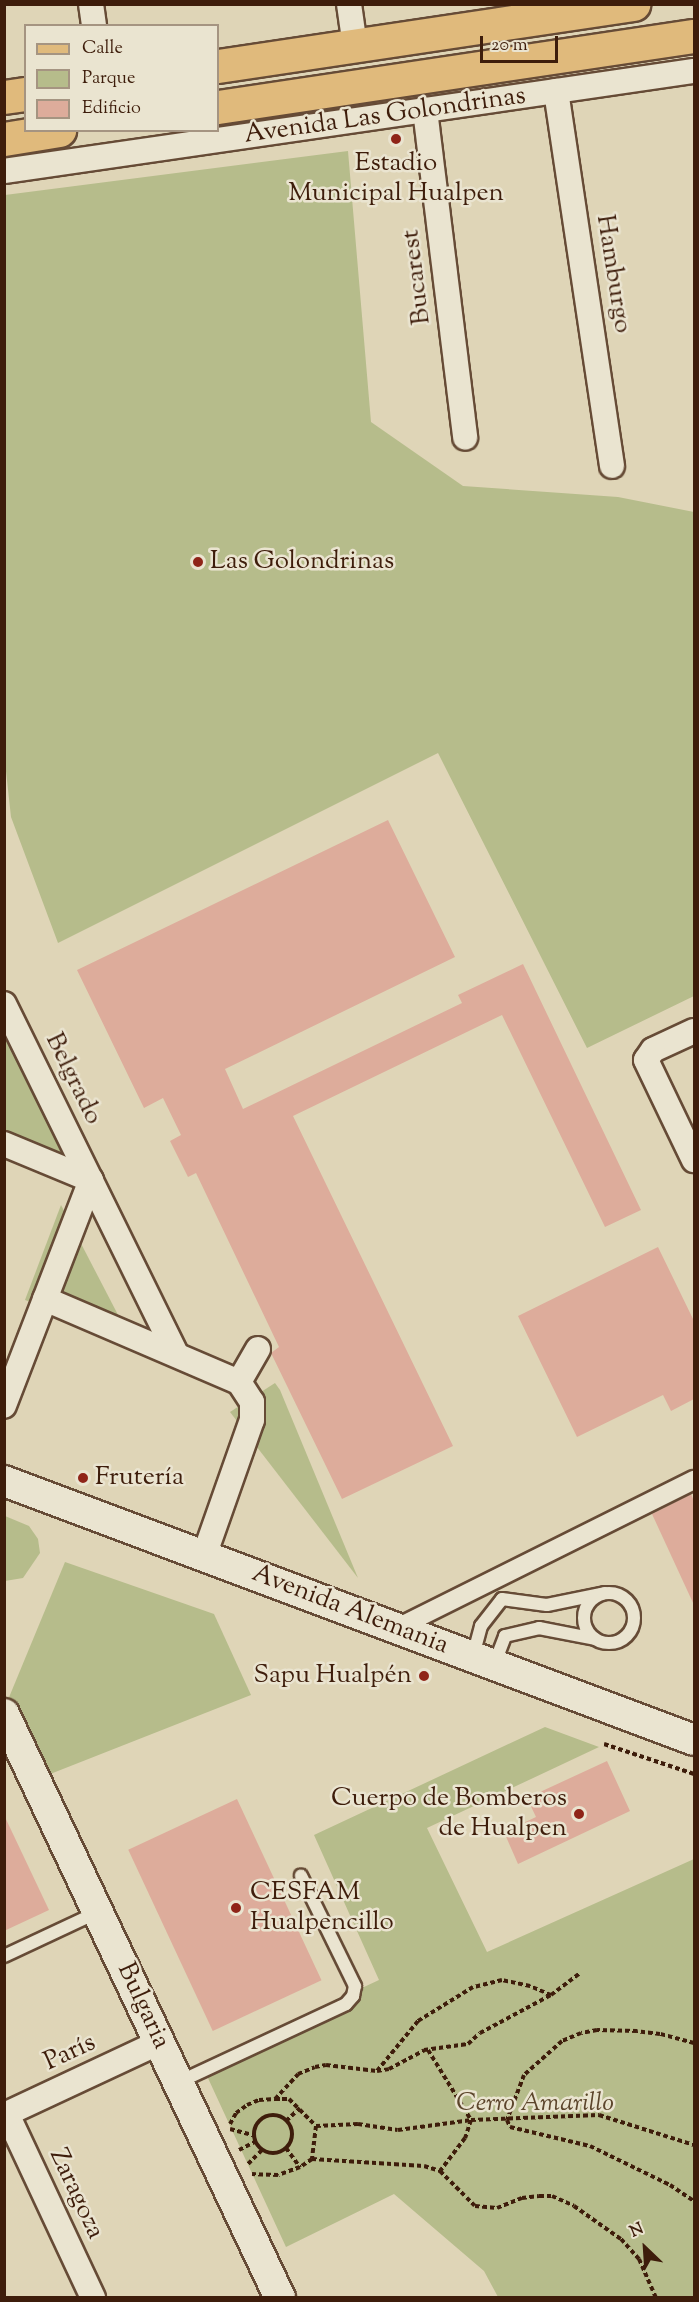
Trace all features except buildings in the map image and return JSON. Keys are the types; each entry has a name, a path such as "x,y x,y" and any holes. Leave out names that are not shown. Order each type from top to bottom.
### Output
{"main road":[{"path":"219,66 355,46 529,12 633,4"},
{"name":"Avenida Las Golondrinas","path":"219,107 694,36"},
{"path":"4,97 24,94"},
{"path":"4,139 47,132"}],"street":[{"path":"91,4 94,24"},
{"path":"349,4 355,46"},
{"name":"Avenida Las Golondrinas","path":"4,171 556,91 694,74"},
{"name":"Hamburgo","path":"556,91 612,466"},
{"name":"Bucarest","path":"425,110 465,438"},
{"name":"Belgrado","path":"4,1004 176,1354"},
{"path":"694,1030 653,1050 647,1056 648,1064 694,1160"},
{"path":"4,1144 91,1180 4,1406"},
{"path":"45,1299 240,1382 252,1402 252,1420 204,1556"},
{"path":"240,1382 258,1349"},
{"path":"397,1629 694,1480"},
{"name":"Avenida Alemania","path":"4,1481 694,1740"},
{"name":"Bulgaria","path":"4,1714 179,2082 225,2137 280,2298"},
{"name":"París","path":"6,2114 160,2042"},
{"name":"Zaragoza","path":"6,2114 93,2298"}],"lane":[{"path":"595,1639 587,1629 585,1613 594,1599 605,1593"},
{"path":"614,1593 625,1599 634,1613 634,1623 626,1637 618,1641 603,1642 539,1628 505,1636 483,1661 481,1626 502,1599 546,1605 614,1593"},
{"path":"179,2082 346,2004 353,1996 355,1986 301,1876"},
{"path":"4,1956 98,1912"}],"path":[{"path":"604,1744 694,1774"},
{"path":"275,2099 298,2074 315,2067 326,2065 377,2072 389,2069 428,2050 468,2044 480,2033 551,1995 579,1974"},
{"path":"377,2072 418,2021 473,1986 502,1980 551,1995"},
{"path":"694,2043 637,2031 597,2030 581,2033 562,2041 524,2075 507,2120 510,2127 590,2146 670,2185 694,2201"},
{"path":"428,2050 471,2120 465,2138 440,2171"},
{"path":"225,2137 236,2113 247,2105 259,2100 289,2099 316,2126 312,2159"},
{"path":"286,2121 300,2108"},
{"path":"273,2115 286,2121 292,2133 286,2148 277,2153 262,2150 255,2142 253,2135 261,2118 273,2115"},
{"path":"316,2126 358,2124 398,2130 471,2120 599,2115 694,2145"},
{"path":"225,2137 253,2135"},
{"path":"225,2137 237,2152 255,2142"},
{"path":"286,2148 300,2167"},
{"path":"245,2168 262,2150"},
{"path":"241,2161 249,2174 278,2175 300,2167 312,2159 424,2166 440,2171 475,2206 497,2208 522,2198 552,2196 574,2206 621,2239 639,2259 656,2298"}],"green space":[{"name":"Las Golondrinas","path":"348,151 371,422 463,486 618,497 694,512 694,996 587,1048 438,753 58,943 11,817 4,753 5,195"},
{"path":"5,1030 64,1154 5,1130"},
{"path":"61,1205 130,1338 25,1300"},
{"path":"275,1383 280,1390 358,1578 230,1412"},
{"path":"5,1516 29,1526 38,1539 40,1553 23,1578 5,1581"},
{"path":"65,1562 214,1614 251,1695 35,1780 5,1707"},
{"name":"Cerro Amarillo","path":"545,1727 599,1747 427,1828 487,1952 694,1859 694,2297 498,2297 484,2271 394,2194 286,2247 201,2063 379,1980 314,1835"}],"place":[{"name":"Estadio Municipal Hualpen","path":"396,139"},
{"name":"Las Golondrinas","path":"198,562"},
{"name":"Frutería","path":"83,1478"},
{"name":"Sapu Hualpén","path":"424,1676"},
{"name":"Cuerpo de Bomberos de Hualpen","path":"579,1814"},
{"name":"CESFAM Hualpencillo","path":"236,1908"}]}
